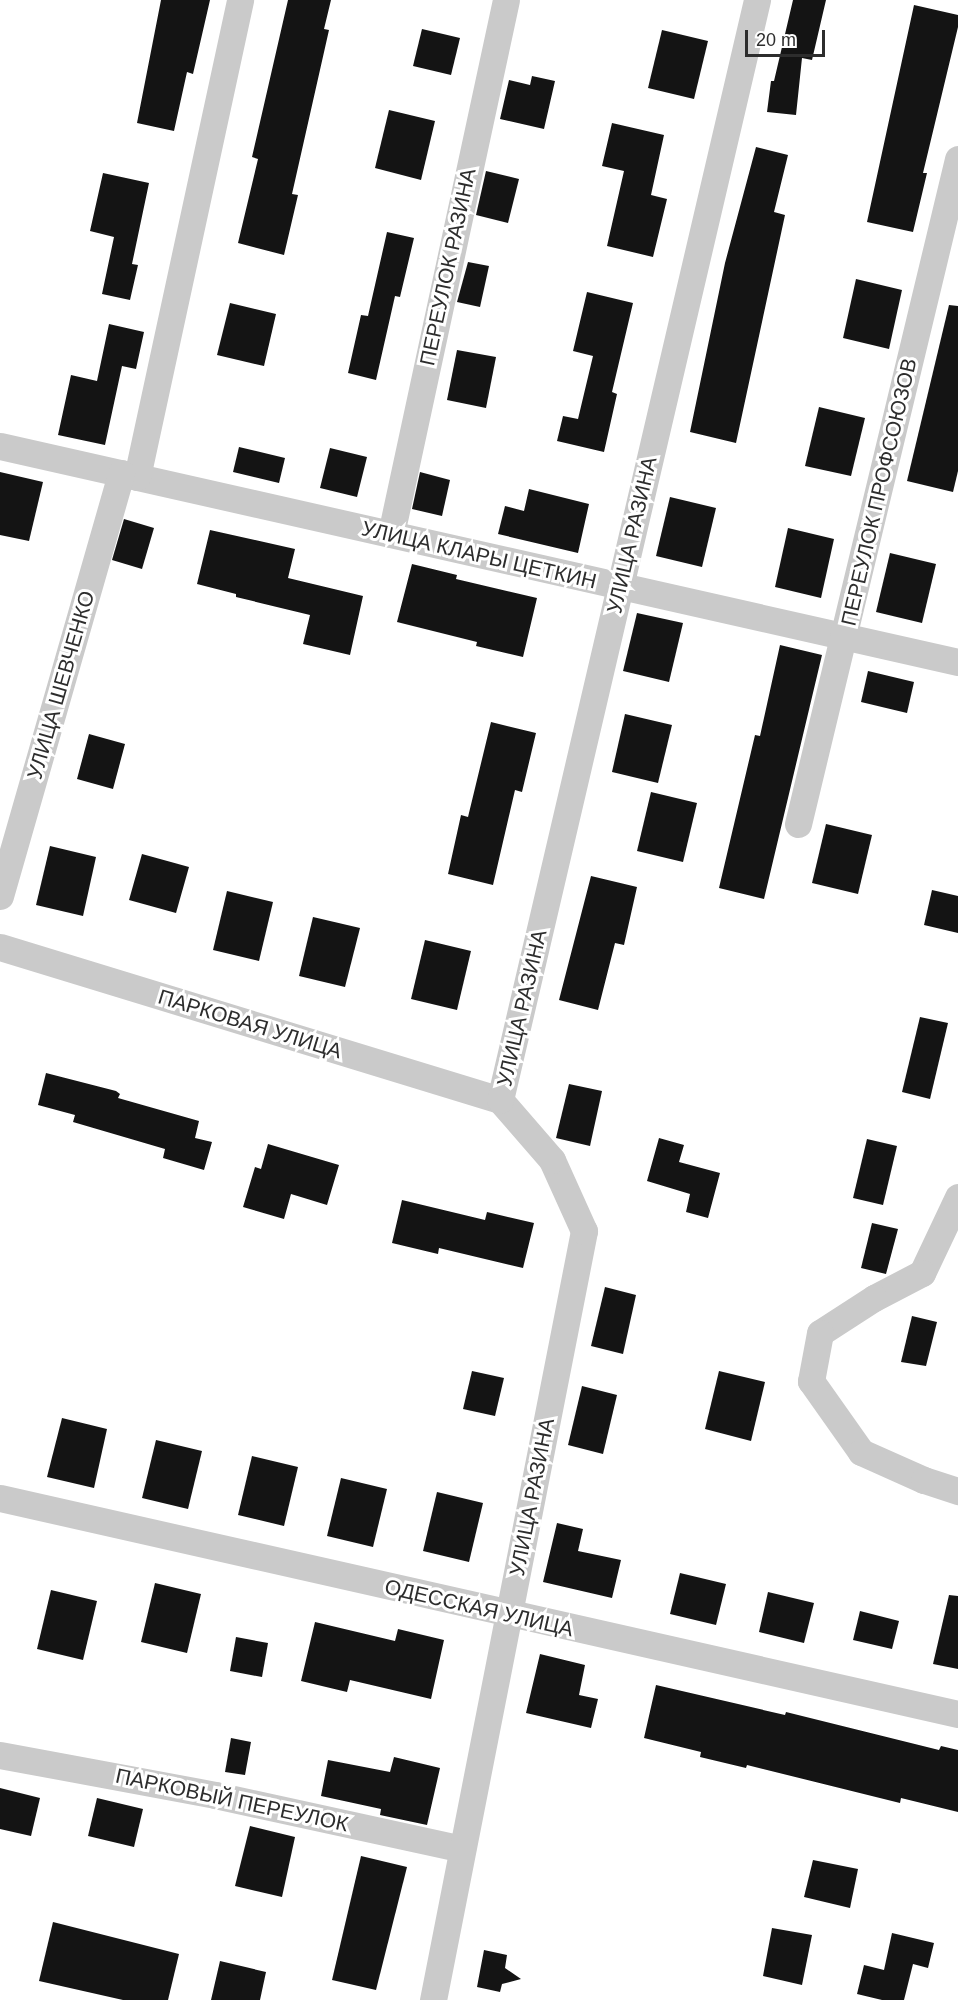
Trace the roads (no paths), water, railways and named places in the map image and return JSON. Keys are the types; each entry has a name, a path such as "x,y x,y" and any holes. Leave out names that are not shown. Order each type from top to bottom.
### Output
{"street":[{"name":"УЛИЦА ШЕВЧЕНКО","path":"0,896 129,475 240,0"},
{"name":"ПЕРЕУЛОК РАЗИНА","path":"391,534 506,0"},
{"name":"УЛИЦА РАЗИНА","path":"433,2000 584,1231 552,1160 500,1100 757,0"},
{"name":"ПЕРЕУЛОК ПРОФСОЮЗОВ","path":"798,824 958,159"},
{"name":"УЛИЦА КЛАРЫ ЦЕТКИН","path":"0,446 958,662"},
{"name":"ПАРКОВАЯ УЛИЦА","path":"0,947 500,1100"},
{"path":"958,1197 922,1273 874,1298 820,1333 811,1381 861,1452 958,1491"},
{"name":"ОДЕССКАЯ УЛИЦА","path":"0,1498 509,1615 958,1714"},
{"name":"ПАРКОВЫЙ ПЕРЕУЛОК","path":"0,1755 214,1794 462,1849"}]}
